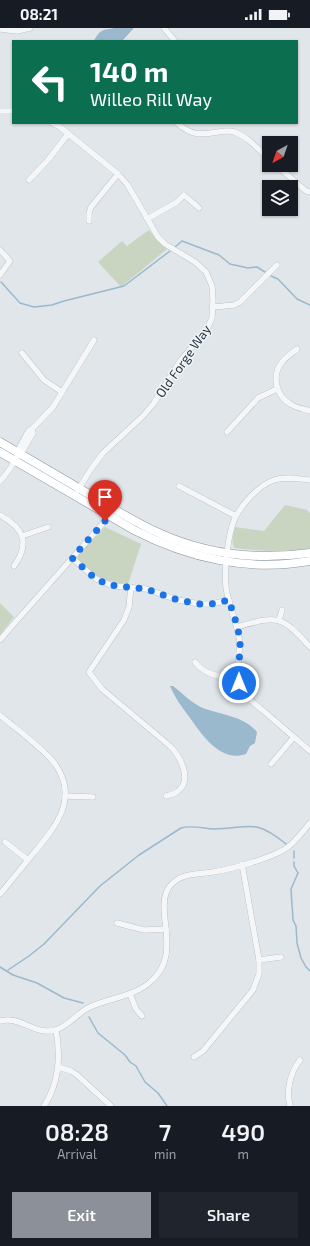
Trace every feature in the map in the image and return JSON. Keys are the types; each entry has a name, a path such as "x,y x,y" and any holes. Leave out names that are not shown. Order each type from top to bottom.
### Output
{"highway":[{"path":"0,442 17,457 110,512 144,535 166,546 197,556 270,556 310,553"},
{"path":"0,452 17,457"},
{"path":"227,557 263,565 293,564 310,561"}],"street":[{"path":"0,29 16,31 30,28"},
{"path":"164,28 174,40"},
{"path":"0,111 12,111"},
{"name":"Old Forge Way","path":"54,124 60,127 118,174 127,184 158,237 165,244 196,262 206,272 212,286 214,307 211,322 206,331 180,361 154,403 143,416 103,453 77,492"},
{"path":"178,124 186,130 196,134 227,131 234,132 245,138 262,153"},
{"path":"29,180 48,160 68,134"},
{"path":"284,172 306,191 310,192"},
{"path":"89,222 89,213 94,204 118,174"},
{"path":"147,219 177,202 184,196 199,208"},
{"path":"0,250 10,261 0,275"},
{"path":"214,307 237,304 246,297 277,265"},
{"path":"0,481 17,457 18,450 29,430 32,430 51,410 94,340"},
{"path":"296,349 282,362 277,371 277,389 289,404 310,411"},
{"path":"22,353 44,380 62,392"},
{"path":"227,432 258,398 277,389"},
{"path":"310,480 288,478 269,482 254,493 236,516 230,533 226,583 240,644 238,677 241,689 310,751"},
{"path":"179,486 236,516"},
{"path":"0,640 105,521 110,512"},
{"path":"0,515 15,525 22,536 22,550 14,566"},
{"path":"22,536 48,527"},
{"path":"72,558 100,581 113,586 146,589 178,600 200,604 211,604 229,600"},
{"path":"131,587 129,607 124,620 89,672 102,689 178,754 183,768 184,782 178,791 166,796"},
{"path":"279,620 282,610"},
{"path":"237,627 266,620 279,620 290,626 310,647"},
{"path":"195,662 203,670 216,676 238,677"},
{"path":"0,715 44,753 54,764 62,779 65,796 63,810 58,822 0,894"},
{"path":"271,764 294,737"},
{"path":"65,796 93,798"},
{"path":"0,1021 15,1020 42,1030 56,1030 89,1007 130,994 149,983 161,969 165,960 168,948 164,899 166,892 175,881 187,876 211,872 270,856 291,844 310,823"},
{"path":"5,842 28,860"},
{"path":"194,1057 203,1051 253,990 259,974 242,864"},
{"path":"117,923 144,930 166,929"},
{"path":"258,960 281,957"},
{"path":"130,994 136,1009 142,1016"},
{"path":"44,1106 54,1086 58,1067 56,1030"},
{"path":"290,1106 289,1089 291,1076 294,1068 300,1060"},
{"path":"58,1067 71,1071 77,1075 111,1106"}],"green space":[{"path":"149,230 167,249 121,287 98,262 122,241 127,246"},
{"path":"285,505 307,510 310,513 310,548 291,551 272,551 235,548 233,541 235,527 264,531"},
{"path":"105,527 141,544 128,584 113,582 100,577 88,569 77,558"},
{"path":"0,603 14,617 0,635"}],"water":[{"path":"134,28 123,40 95,40 98,34 108,29"},
{"path":"170,686 173,686 191,701 203,708 246,722 257,732 255,743 250,746 246,754 237,756 228,755 220,751 200,732 174,695"}],"waterway":[{"path":"175,247 182,241 219,255 230,264 248,268 257,267 265,272"},
{"path":"1,282 20,303 34,307 52,305 124,286 170,251"},
{"path":"271,276 278,279 297,299 310,305"},
{"path":"8,970 44,944 100,886 139,855 181,828 193,827 225,829 251,826 258,827 266,830 286,844"},
{"path":"294,851 294,858"},
{"path":"294,862 294,866 298,873 291,889 293,920 296,926 297,943 301,958 310,971"},
{"path":"0,967 13,975 37,983 64,998 83,1003"},
{"path":"89,1017 98,1033 136,1066 145,1082 158,1093 167,1106"}],"route":[{"path":"105,521 72,558 96,579 109,585 146,589 184,602 200,604 211,604 229,600 239,637 239,683"}]}
